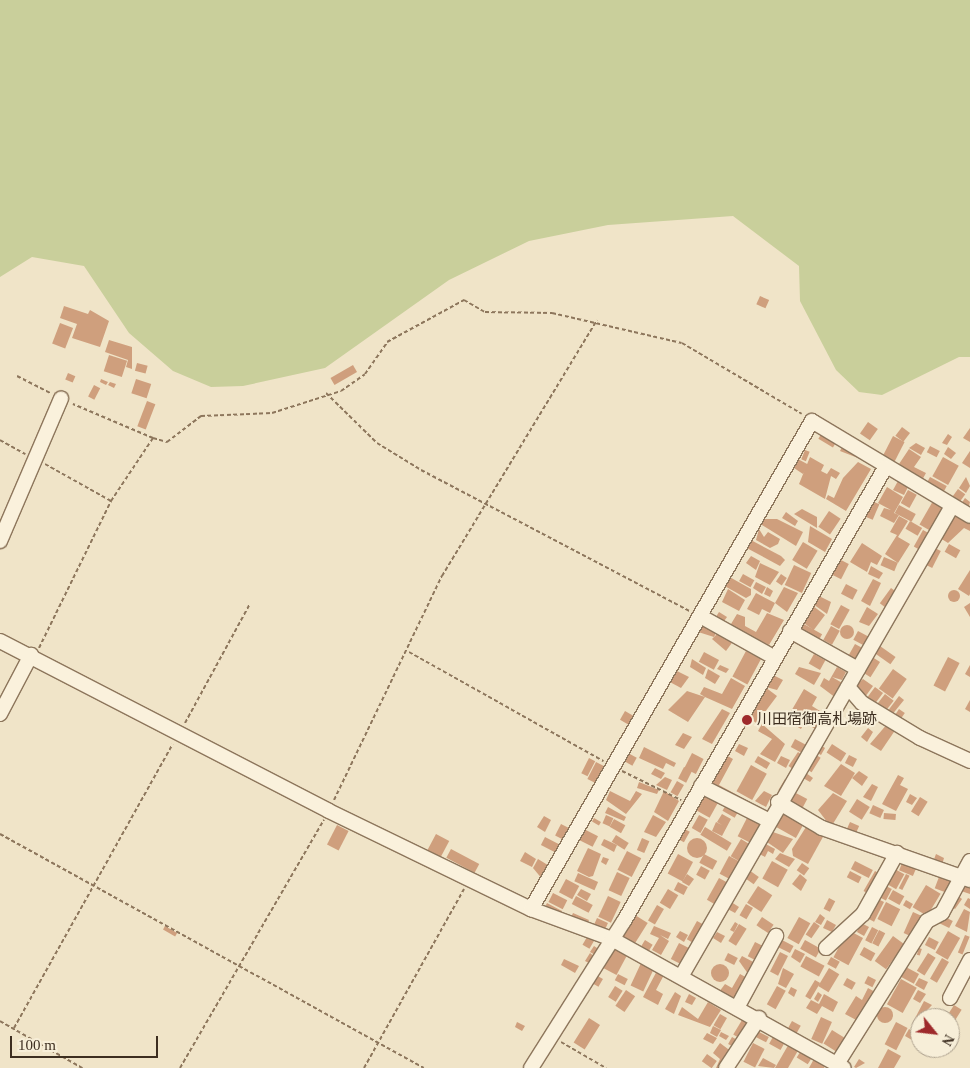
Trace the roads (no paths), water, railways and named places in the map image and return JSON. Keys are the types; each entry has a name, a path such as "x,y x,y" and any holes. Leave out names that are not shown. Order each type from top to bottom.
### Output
{"street":[{"path":"0,541 61,399"},
{"path":"531,908 812,420 877,456 885,468 970,516"},
{"path":"531,1068 612,939 885,468"},
{"path":"682,975 778,802 848,688 952,506"},
{"path":"700,616 775,658"},
{"path":"790,631 858,669"},
{"path":"0,641 31,655 329,810 531,908 612,939 738,1006 840,1066 927,921 942,913 967,879 970,862"},
{"path":"0,714 31,655"},
{"path":"848,688 862,703 912,733 970,761"},
{"path":"701,786 768,820"},
{"path":"778,802 822,828 967,879"},
{"path":"826,948 863,914 897,853"},
{"path":"738,1006 776,936"},
{"path":"950,998 970,962"},
{"path":"726,1068 759,1018"}],"place":[{"name":"川田宿御高札場跡","path":"747,720"}]}
